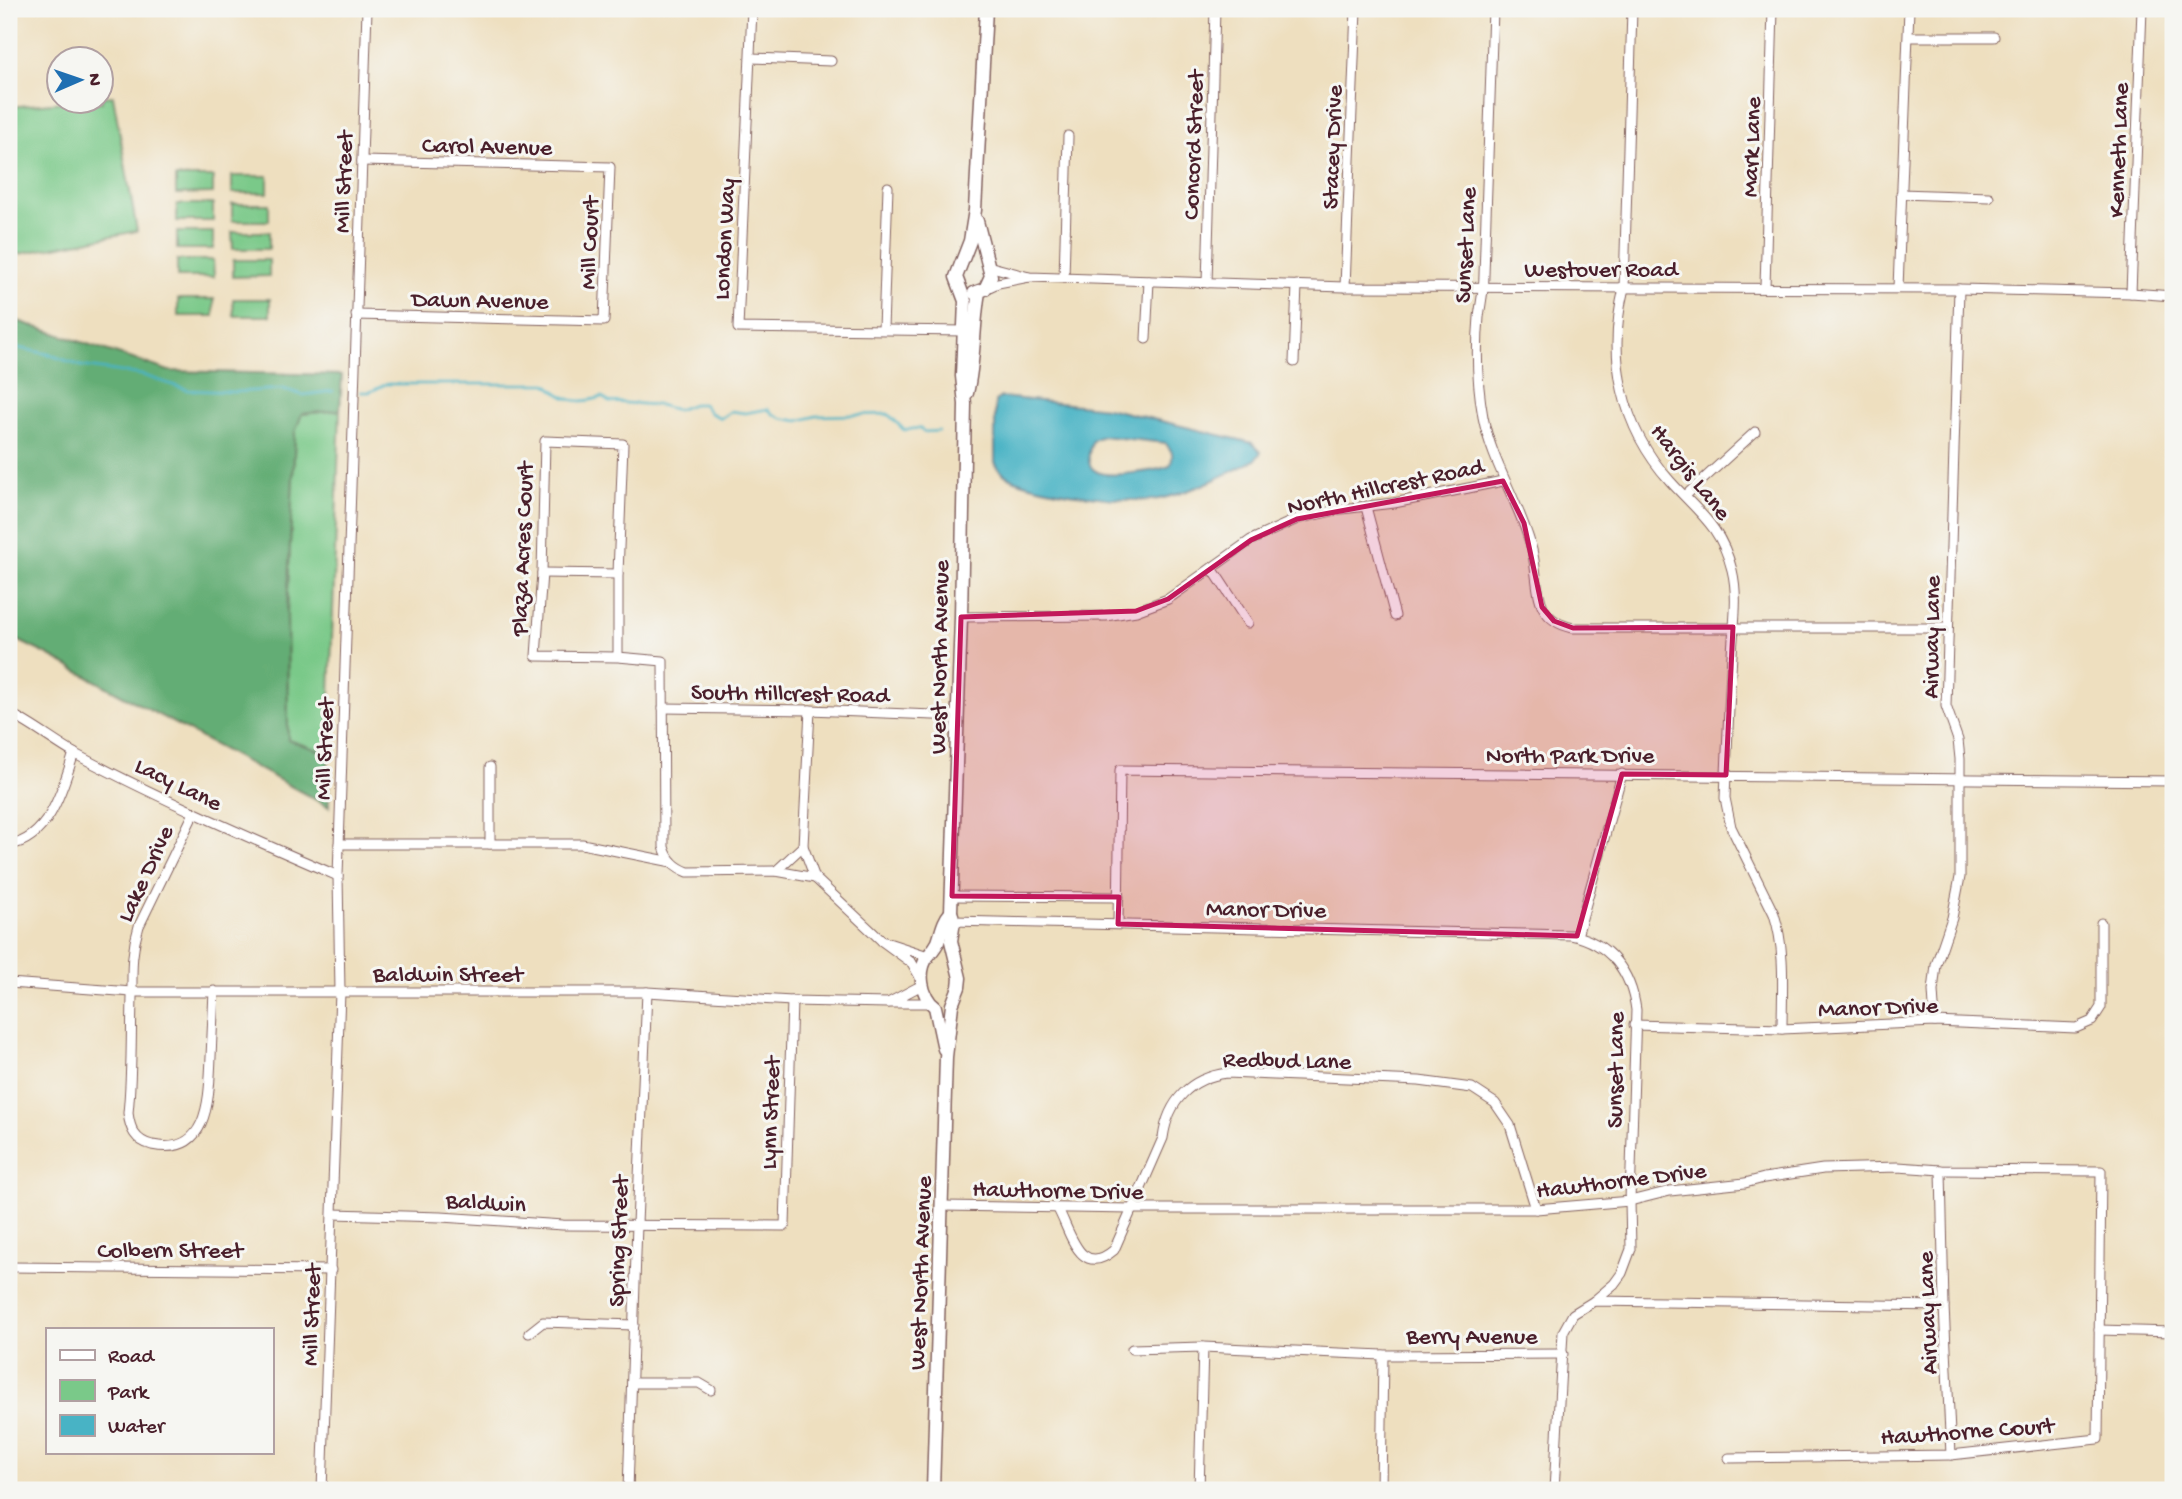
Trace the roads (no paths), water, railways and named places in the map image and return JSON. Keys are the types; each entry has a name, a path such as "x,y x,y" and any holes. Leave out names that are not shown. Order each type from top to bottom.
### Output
{"main road":[{"name":"West North Avenue","path":"933,1490 946,1057 953,1005 960,978 951,941 961,617 965,301 956,272 970,241 975,210 986,9"},
{"name":"West North Avenue","path":"965,404 972,375 973,330 982,290 990,280 975,210"},
{"path":"962,263 973,258 979,259 988,267"},
{"path":"960,287 969,293 982,290"},
{"name":"West North Avenue","path":"946,1057 932,1005 922,983 944,920 952,916"},
{"path":"930,955 942,950 953,955"},
{"path":"932,1005 946,1008 953,1005"}],"street":[{"name":"Mill Street","path":"322,1490 340,992 338,876 367,9"},
{"name":"London Way","path":"752,9 738,328 965,331"},
{"name":"Concord Street","path":"1207,283 1215,9"},
{"name":"Stacey Drive","path":"1345,287 1356,9"},
{"name":"Sunset Lane","path":"1493,9 1484,287 1477,343 1479,393 1491,447 1503,481"},
{"name":"Hargis Lane","path":"1632,9 1624,288 1617,327 1617,368 1626,408 1634,428 1655,463 1708,520 1727,553 1735,591 1725,798 1731,827 1779,929 1782,958 1782,1029"},
{"name":"Mark Lane","path":"1765,287 1773,9"},
{"path":"1898,289 1909,9"},
{"name":"Kenneth Lane","path":"2131,293 2142,9"},
{"path":"1909,37 1994,37"},
{"path":"751,58 831,61"},
{"path":"1063,278 1068,136"},
{"name":"Carol Avenue","path":"362,161 610,167"},
{"name":"Mill Court","path":"604,321 610,167"},
{"path":"883,329 888,187"},
{"path":"1901,194 1989,197"},
{"name":"Westover Road","path":"988,267 1029,278"},
{"name":"Westover Road","path":"982,290 998,283 1029,278 1063,278 1345,287 1959,289 2173,296"},
{"path":"1146,339 1149,281"},
{"path":"1294,362 1297,285"},
{"name":"Airway Lane","path":"1935,1022 1933,992 1936,965 1952,918 1960,877 1958,740 1946,706 1959,289"},
{"name":"Dawn Avenue","path":"356,315 604,321"},
{"path":"1685,496 1755,432"},
{"name":"Plaza Acres Court","path":"618,657 623,444 545,441 542,573 536,656 618,657 663,661 663,708"},
{"name":"North Hillcrest Road","path":"961,617 1105,616 1136,611 1168,599 1251,540 1297,519 1503,481 1515,501 1528,536 1542,607 1554,621 1573,628 1947,628"},
{"path":"1366,507 1395,616"},
{"path":"1212,568 1248,623"},
{"path":"542,573 618,574"},
{"path":"663,708 664,847 672,862"},
{"name":"South Hillcrest Road","path":"663,708 810,709 958,716"},
{"path":"810,709 803,846 815,878 882,941 912,963 922,983"},
{"name":"Lacy Lane","path":"9,713 74,753 194,813 338,876"},
{"path":"9,845 29,839 45,822 74,753"},
{"path":"490,766 490,844"},
{"name":"North Park Drive","path":"1118,924 1120,769 2173,781"},
{"path":"1577,936 1622,774"},
{"name":"Lake Drive","path":"194,813 139,926 131,962 129,1123 139,1140 168,1146 179,1144 195,1134 209,1098 214,991"},
{"path":"339,844 582,844 672,862 688,872 776,871 815,878"},
{"path":"776,871 803,846"},
{"path":"952,896 1119,897"},
{"name":"Manor Drive","path":"952,916 1118,924 1577,936"},
{"name":"Manor Drive","path":"1634,1025 1782,1029 1935,1022 2076,1028 2085,1026 2101,1007 2101,923"},
{"name":"Sunset Lane","path":"1577,936 1608,952 1624,970 1634,996 1630,1201 1632,1236 1628,1261 1614,1284 1594,1301"},
{"path":"882,941 930,955"},
{"name":"Baldwin Street","path":"9,983 132,992 647,992 793,1001 932,1005"},
{"name":"Baldwin Street","path":"888,1003 922,983"},
{"name":"Spring Street","path":"628,1490 636,1224 647,992"},
{"name":"Lynn Street","path":"785,1226 793,1001"},
{"name":"Redbud Lane","path":"1058,1209 1081,1256 1093,1261 1104,1259 1114,1250 1164,1138 1165,1125 1175,1103 1182,1093 1202,1079 1227,1073 1419,1082 1472,1088 1495,1103 1510,1125 1536,1209"},
{"name":"Hawthorne Drive","path":"943,1206 1058,1209 1536,1209 1630,1201 1670,1191 1745,1183 1777,1175 1823,1169 1898,1167 1941,1170 2101,1171 2099,1330"},
{"name":"Airway Lane","path":"1941,1170 1951,1455"},
{"name":"Baldwin","path":"333,1214 468,1218 563,1225 785,1226"},
{"name":"Colbern Street","path":"9,1267 331,1270"},
{"path":"1594,1301 1944,1306"},
{"name":"Berry Avenue","path":"1132,1349 1203,1347 1383,1355 1563,1354 1562,1343 1567,1322 1581,1307 1594,1301"},
{"path":"529,1333 543,1322 634,1325"},
{"path":"2099,1330 2173,1332"},
{"name":"Hawthorne Court","path":"1729,1458 1951,1455 2098,1439 2099,1330"},
{"path":"1199,1490 1203,1347"},
{"path":"1554,1490 1563,1354"},
{"path":"1381,1490 1383,1355"},
{"path":"632,1383 699,1383 711,1390"}],"water":[{"path":"1001,397 1107,408 1252,443 1261,452 1255,460 1220,477 1159,499 1106,498 1040,487 1007,476 995,462 995,401","holes":["1102,436 1165,443 1171,451 1172,459 1170,466 1160,469 1103,474 1096,472 1089,461 1093,440"]}],"waterway":[{"path":"9,346 48,354 81,366 142,375 188,390 235,392 283,389 303,395 333,391"},
{"path":"361,392 370,392 386,384 547,384 566,398 579,401 602,397 609,402 658,405 677,410 693,404 703,404 710,413 721,418 731,411 745,413 768,409 781,418 798,421 816,416 888,414 904,430 920,428 923,432 939,431"}]}
